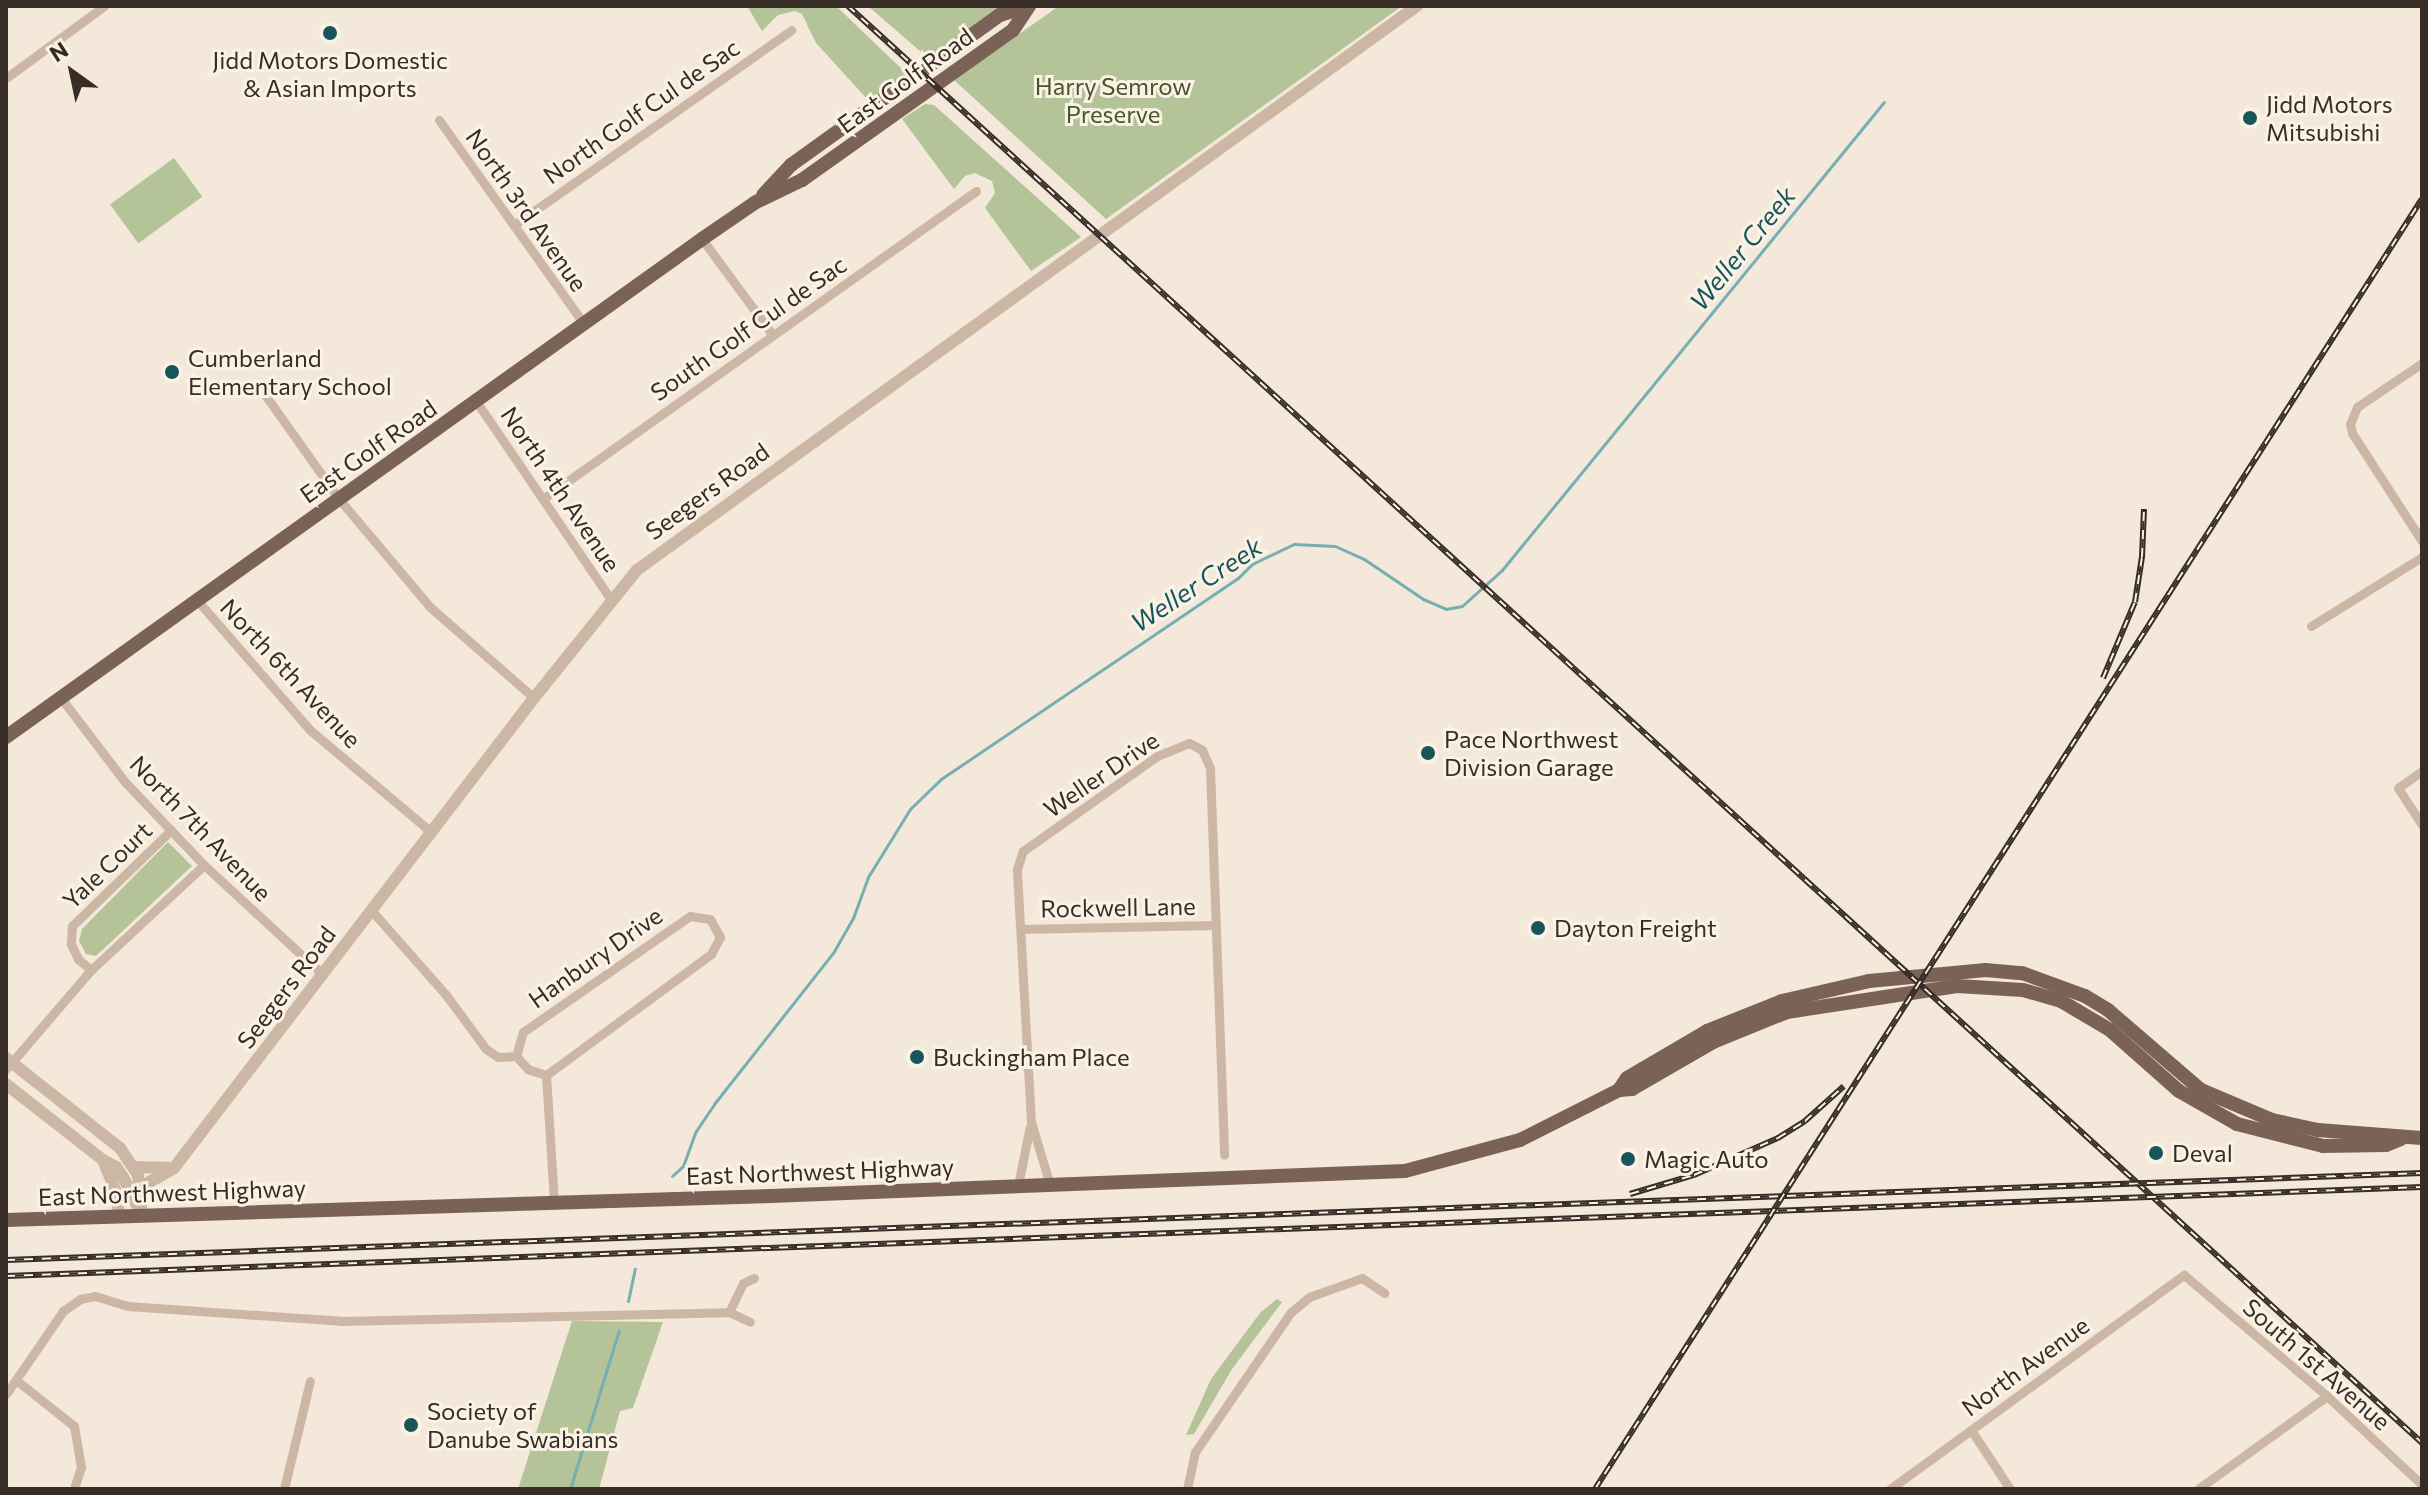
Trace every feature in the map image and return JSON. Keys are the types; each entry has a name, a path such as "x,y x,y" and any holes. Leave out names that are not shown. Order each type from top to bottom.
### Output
{"main road":[{"name":"East Golf Road","path":"6,737 756,202 803,157 1000,15 1028,6"},
{"name":"East Northwest Highway","path":"6,1220 1405,1171 1520,1140 1619,1090 1627,1078 1707,1031 1782,1001 1869,981 1985,970 2022,973 2085,996 2108,1010 2201,1090 2272,1120 2318,1130 2384,1133 2401,1139 2422,1138"}],"street":[{"path":"6,78 104,6"},
{"name":"Seegers Road","path":"139,1188 174,1168 534,698 637,570 1417,6"},
{"name":"North Golf Cul de Sac","path":"514,225 791,30"},
{"name":"North 3rd Avenue","path":"439,120 583,323"},
{"name":"South Golf Cul de Sac","path":"544,498 976,191"},
{"path":"702,239 772,334"},
{"path":"2422,363 2365,401 2352,416 2352,433 2422,541"},
{"path":"258,385 339,499 430,607 534,698"},
{"name":"North 4th Avenue","path":"476,401 611,600"},
{"path":"2311,626 2422,557"},
{"name":"North 6th Avenue","path":"197,600 310,730 431,832"},
{"name":"North 7th Avenue","path":"61,698 125,782 204,865 323,975"},
{"name":"Weller Drive","path":"1021,929 1017,869 1023,851 1157,756 1189,743 1202,750 1210,768 1216,925"},
{"path":"2422,771 2398,788 2422,825"},
{"name":"Yale Court","path":"91,970 78,959 71,944 72,926 171,830"},
{"path":"142,1215 133,1167 120,1148 8,1063 91,970 204,865"},
{"path":"372,911 446,995 486,1049 498,1057 516,1056 528,1069 546,1075 554,1201"},
{"name":"Hanbury Drive","path":"516,1056 523,1032 690,916 710,919 720,937 711,954 546,1075"},
{"path":"1216,925 1224,1155"},
{"name":"Rockwell Lane","path":"1021,929 1096,930 1216,925"},
{"path":"1021,929 1031,1122 1050,1185"},
{"path":"6,1084 116,1167 142,1215"},
{"path":"1018,1185 1031,1122"},
{"path":"103,1160 117,1195 119,1216"},
{"path":"133,1167 174,1168"},
{"name":"South 1st Avenue","path":"2184,1275 2327,1396 2422,1485"},
{"name":"North Avenue","path":"1890,1489 2184,1275"},
{"path":"729,1312 743,1283 754,1278"},
{"path":"1187,1489 1195,1452 1290,1313 1309,1297 1362,1278 1384,1293"},
{"path":"6,1394 63,1311 80,1299 95,1296 128,1306 340,1321 729,1312 750,1322"},
{"path":"16,1380 74,1426 81,1467 74,1489"},
{"path":"284,1489 310,1381"},
{"path":"2198,1489 2327,1396"},
{"path":"1971,1430 2010,1489"}],"green space":[{"path":"747,6 836,6 907,74 869,101 816,43 802,14 795,11 778,15 762,31"},
{"path":"868,6 1002,6 928,58"},
{"name":"Harry Semrow Preserve","path":"1059,6 1402,6 1106,219 954,80"},
{"path":"925,104 934,105 1081,237 1031,271 985,208 995,193 992,181 975,173 965,176 954,189 902,119"},
{"path":"174,158 202,197 138,243 110,204"},
{"path":"168,842 192,866 96,956 86,954 79,941 82,929"},
{"path":"1277,1299 1282,1302 1232,1369 1194,1434 1186,1435 1211,1379 1260,1313"},
{"path":"572,1321 663,1322 633,1408 620,1411 599,1489 518,1489"}],"waterway":[{"name":"Weller Creek","path":"672,1176 683,1166 696,1131 714,1104 833,953 853,918 868,877 910,809 941,779 1238,578 1252,564 1294,544 1335,546 1364,559 1423,599 1446,609 1462,606 1502,570 1884,102"},
{"name":"Weller Creek","path":"628,1301 635,1269"},
{"name":"Weller Creek","path":"570,1489 619,1330"}],"railway":[{"path":"848,6 2422,1443"},
{"path":"1595,1489 2422,199"},
{"path":"2103,678 2135,602 2142,557 2144,509"},
{"path":"1630,1194 1694,1175 1778,1138 1805,1121 1844,1086"},
{"path":"6,1260 2422,1173"},
{"path":"6,1276 2422,1187"}],"place":[{"name":"Jidd Motors Domestic & Asian Imports","path":"330,33"},
{"name":"Jidd Motors Mitsubishi","path":"2250,118"},
{"name":"Cumberland Elementary School","path":"172,372"},
{"name":"Pace Northwest Division Garage","path":"1428,753"},
{"name":"Dayton Freight","path":"1538,928"},
{"name":"Buckingham Place","path":"917,1057"},
{"name":"Deval","path":"2156,1153"},
{"name":"Magic Auto","path":"1628,1159"},
{"name":"Society of Danube Swabians","path":"411,1425"}]}
